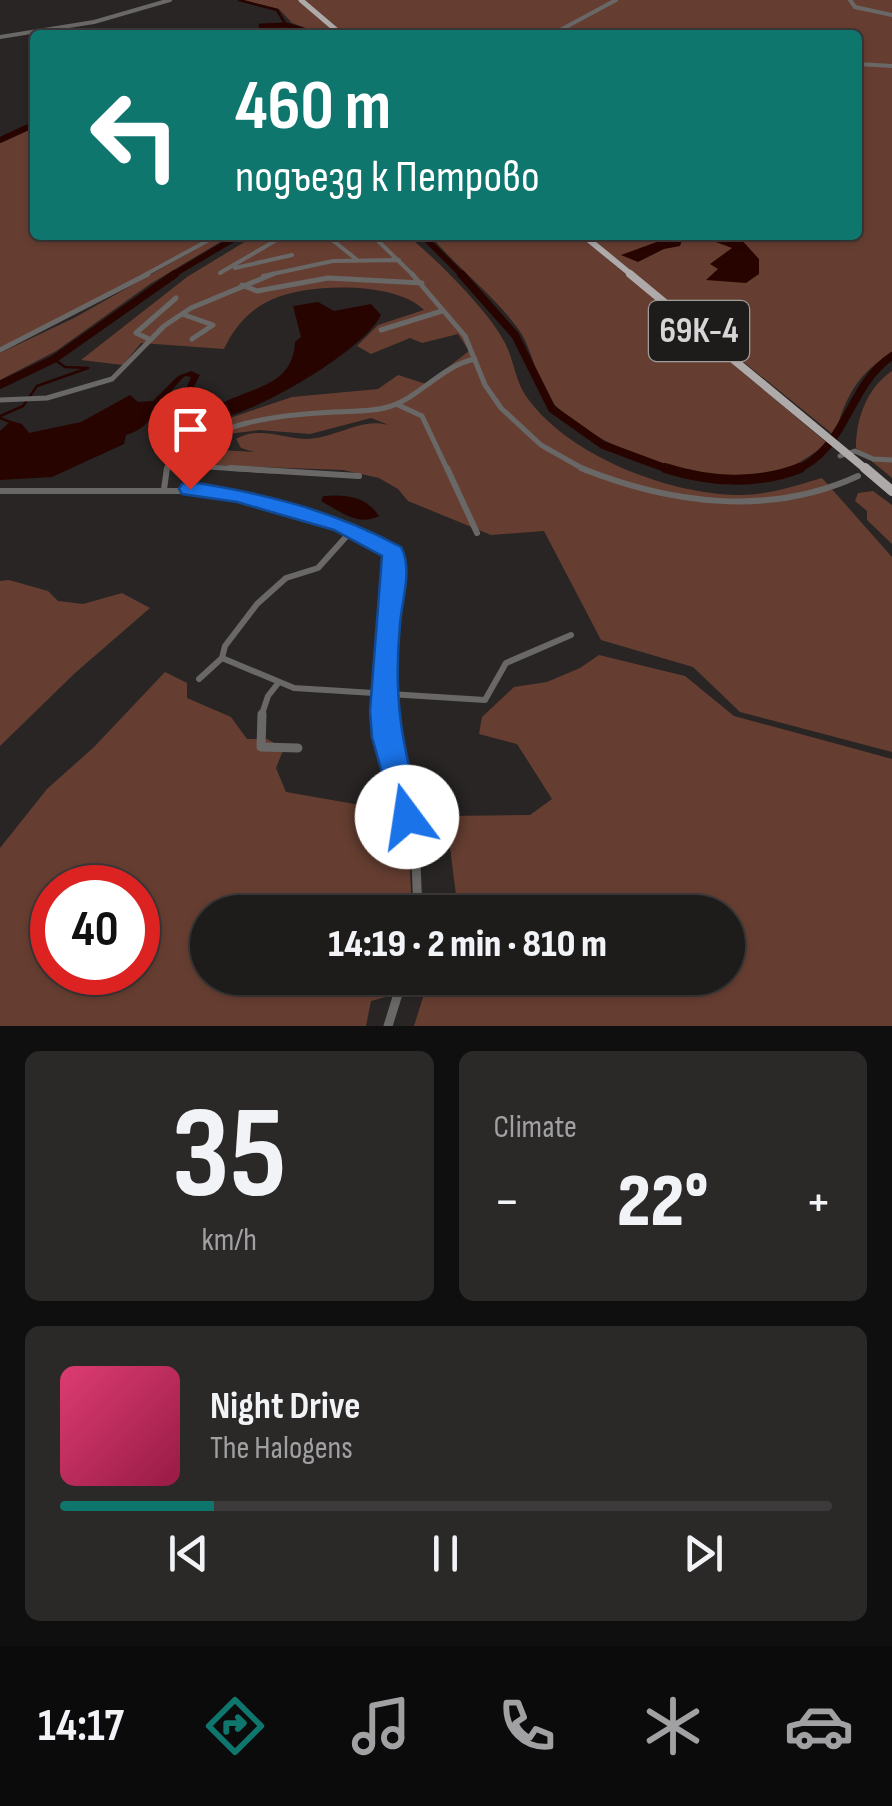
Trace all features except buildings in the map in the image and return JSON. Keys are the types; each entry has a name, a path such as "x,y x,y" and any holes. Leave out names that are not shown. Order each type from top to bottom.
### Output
{"main road":[{"path":"301,0 336,30"},
{"name":"69К-4","path":"588,240 892,490"}],"street":[{"path":"44,30 94,22 170,0"},
{"path":"559,30 616,0"},
{"path":"850,0 855,7 892,15"},
{"path":"562,28 575,30"},
{"path":"0,37 30,32"},
{"path":"862,64 892,66"},
{"path":"0,350 70,318 209,240"},
{"path":"220,273 276,240"},
{"path":"332,240 359,261"},
{"path":"378,240 423,283 470,344 484,388 494,400 548,449 574,466 658,492 724,503 769,501 846,484 858,476"},
{"path":"228,268 292,255"},
{"path":"0,400 35,400 112,379 182,314 270,274 333,260 400,260"},
{"path":"253,264 270,274"},
{"path":"241,285 257,291 328,278 423,283"},
{"path":"150,340 136,332 176,298"},
{"path":"381,330 443,310"},
{"path":"182,314 213,325 192,339"},
{"path":"164,489 164,472 176,454 208,434 268,419 396,404 429,386 461,361 475,359"},
{"path":"396,404 422,416 477,533"},
{"path":"840,456 852,451 873,459 892,460"},
{"path":"176,454 208,467 358,476"},
{"path":"0,491 218,491 354,529 386,546 395,558 384,696 386,737 413,841 417,895"},
{"path":"198,678 222,658 224,646 257,604 286,578 318,568 354,529"},
{"path":"222,658 294,688 485,700 494,691 500,669 506,663 571,635"},
{"path":"279,682 266,694 261,747 298,748"},
{"path":"388,1026 398,995"}],"shaded area":[{"path":"243,0 299,0 334,30 311,30 292,23 279,9"},
{"path":"304,0 892,0 892,353 870,369 854,388 835,436 593,240 862,240 862,30 339,30"},
{"path":"30,129 30,240 206,240 0,348 0,143"},
{"path":"212,240 224,240 150,284 56,351 0,380 0,353 74,318"},
{"path":"248,240 412,240 487,316 505,343 524,393 542,415 591,452 651,479 712,493 771,492 822,478 892,557 892,752 740,712 693,667 601,640 544,531 491,535 408,501 398,489 379,478 343,470 209,465 206,457 221,450 254,452 241,448 236,439 253,433 305,439 368,424 389,425 371,418 310,434 259,430 220,435 215,423 292,397 378,389 398,375 426,384 469,351 458,334 422,343 410,338 371,354 357,346 378,325 424,310 394,294 329,288 288,294 257,308 238,326 224,349 141,343 123,365 81,360 187,277"},
{"path":"435,240 585,240 827,443 783,470 742,478 685,470 625,450 597,436 555,405 543,388 519,330"},
{"path":"662,240 682,240 680,246 638,262 621,255"},
{"path":"711,240 742,240 759,259 759,274 746,283 706,280 718,269 710,264 732,248"},
{"path":"318,302 334,311 371,304 381,315 352,347 328,365 248,409 206,421 197,413 199,403 181,401 191,377 185,376 145,425 126,435 124,444 52,477 0,480 0,431 11,421 22,424 29,433 81,422 130,395 138,402 153,401 178,376 191,371 200,375 189,396 206,399 210,411 264,386 286,370 295,342 301,337 293,306"},
{"path":"892,371 892,478 856,448 865,405 876,386"},
{"path":"873,491 892,505 892,544 867,520 867,511 855,501 858,493"},
{"path":"323,496 355,498 379,516 363,520 349,516 321,501"},
{"path":"0,581 48,591 58,601 83,604 122,593 150,608 0,746"},
{"path":"599,655 685,676 734,716 892,759 892,1026 414,1026 424,995 745,995 745,895 456,895 446,816 530,815 552,799 517,744 479,734 482,717 514,687 547,682"},
{"path":"165,672 187,683 187,698 231,717 247,739 267,739 284,748 276,768 286,792 372,807 409,847 411,895 190,895 190,995 386,997 371,1001 366,1026 0,1026 0,848 47,789 94,747"}],"waterway":[{"path":"239,0 277,10 286,25"},
{"path":"261,26 286,25 302,30"},
{"path":"0,140 30,126"},
{"path":"171,276 232,240"},
{"path":"427,240 461,274"},
{"path":"0,385 54,359 175,274"},
{"path":"461,274 515,335 552,409 603,445 673,471"},
{"path":"797,469 825,449 865,384 892,356"},
{"path":"0,416 23,406 37,386 88,368 65,367 54,359"},
{"path":"0,418 10,422"},
{"path":"665,468 733,480 797,469"},
{"path":"793,471 797,469"}],"route":[{"path":"190,489 218,491 342,525 392,552 396,564 387,625 384,711 386,737 407,817"}]}
